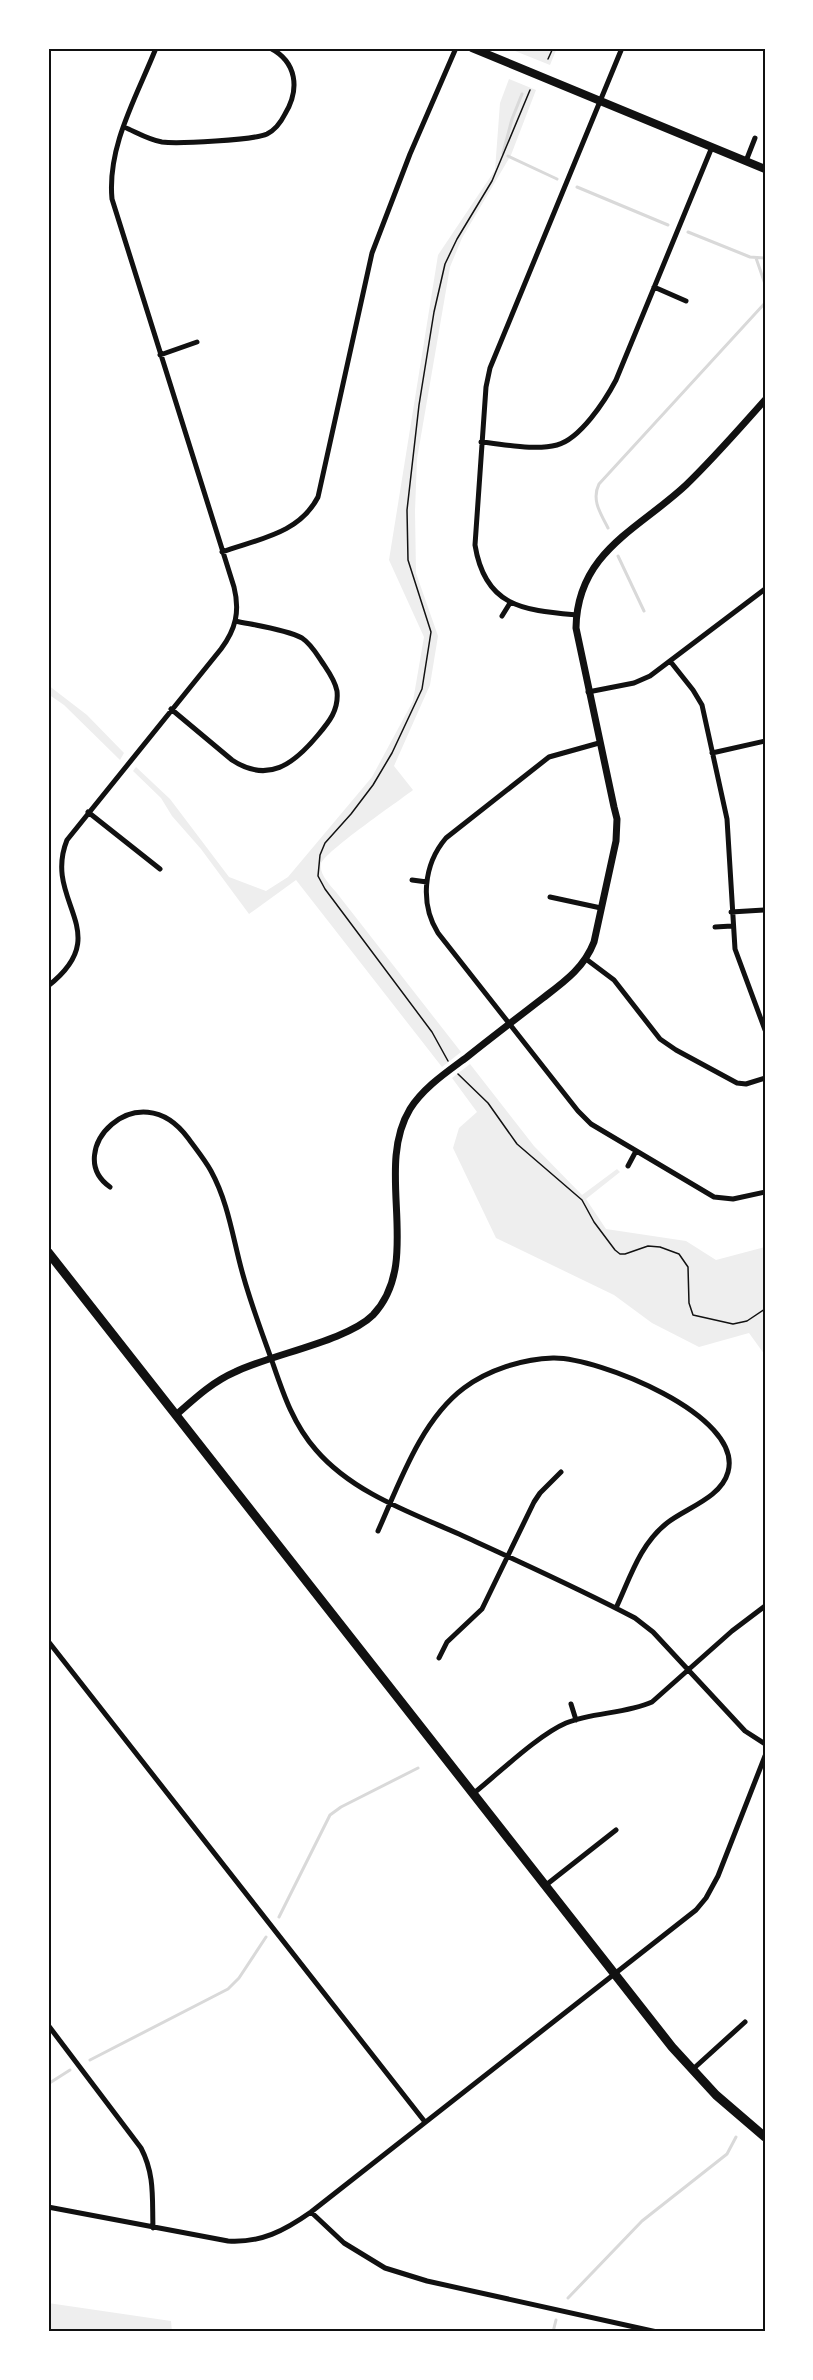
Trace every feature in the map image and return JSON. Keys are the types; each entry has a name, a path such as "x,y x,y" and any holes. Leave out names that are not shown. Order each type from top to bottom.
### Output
{"main road":[{"path":"472,48 765,169"},
{"path":"48,1252 692,2070 737,2115 765,2137"}],"street":[{"path":"48,986 68,969 77,945 77,923 62,879 61,859 67,840 221,649 235,621 237,601 111,199 112,164 124,127 156,48"},
{"path":"124,127 164,142 250,138 268,133 281,121 286,112 294,93 295,83 291,67 280,54 270,48"},
{"path":"222,552 291,528 308,514 318,497 372,253 410,154 456,48"},
{"path":"576,615 533,611 510,603 486,582 477,559 475,530 481,442 490,368 622,48"},
{"path":"746,161 755,138"},
{"path":"481,442 547,447 557,445 577,433 610,391 712,147"},
{"path":"654,287 686,301"},
{"path":"160,355 197,342"},
{"path":"176,1414 222,1378 270,1357 356,1328 382,1304 395,1272 396,1156 406,1118 425,1091 564,981 586,959 594,942 617,830 579,645 576,615 583,589 601,556 615,541 684,486 765,400"},
{"path":"588,692 642,680 765,589"},
{"path":"502,616 510,603"},
{"path":"171,709 232,760 243,767 258,771 276,768 295,760 328,723 336,708 337,690 314,649 295,635 235,621"},
{"path":"670,661 698,697 727,819 735,949 765,1030"},
{"path":"712,753 765,741"},
{"path":"599,743 549,757 452,831 436,852 427,882 427,905 433,924 584,1118 598,1130 714,1197 733,1199 765,1191"},
{"path":"88,812 160,869"},
{"path":"412,880 427,882"},
{"path":"550,897 601,908"},
{"path":"731,912 765,910"},
{"path":"715,927 732,926"},
{"path":"586,959 614,980 654,1032 667,1044 737,1083 746,1084 765,1078"},
{"path":"110,1186 100,1180 95,1156 99,1138 112,1124 129,1114 150,1112 168,1118 183,1131 205,1161 222,1196 245,1284 270,1357 291,1411 312,1446 335,1469 357,1485 616,1608 645,1625 745,1731 765,1744"},
{"path":"627,1166 636,1151"},
{"path":"378,1531 424,1435 437,1414 454,1396 479,1379 512,1365 554,1358 601,1366 625,1374 654,1388 683,1406 713,1429 725,1445 729,1461 729,1471 720,1488 668,1522 647,1543 616,1608"},
{"path":"439,1658 447,1642 482,1609 540,1492 561,1472"},
{"path":"474,1793 548,1734 576,1720 652,1702 732,1631 765,1606"},
{"path":"48,1641 424,2122"},
{"path":"571,1704 576,1720"},
{"path":"48,2207 205,2238 250,2242 283,2231 682,1922 706,1898 718,1876 765,1756"},
{"path":"546,1885 616,1830"},
{"path":"692,2070 745,2022"},
{"path":"48,2025 144,2154 151,2170 153,2228"},
{"path":"310,2212 344,2243 385,2268 427,2281 657,2332"}],"path":[{"path":"548,59 553,48"},
{"path":"448,1061 432,1032 325,889 318,876 318,867 325,843 351,814 392,753 422,689 431,632 408,560 407,518 418,405 434,312 445,264 457,239 492,181 530,90"},
{"path":"458,1074 488,1103 517,1144 582,1200 594,1222 615,1250 620,1254 625,1254 648,1246 660,1246 679,1254 688,1267 689,1303 693,1315 733,1324 747,1321 765,1309"}],"shaded area":[{"path":"516,48 557,48 550,65 515,51"},
{"path":"509,79 536,90 511,155 462,238 450,267 417,459 416,573 438,636 430,685 394,766 413,790 348,838 321,864 323,875 328,883 461,1052 442,1067 296,880 249,914 201,849 172,816 161,798 133,771 136,767 170,799 229,877 266,891 288,877 372,777 413,701 424,637 389,560 438,255 495,170 500,103"},
{"path":"48,685 87,715 124,753 120,760 64,705 48,694"},
{"path":"470,1064 534,1146 582,1195 617,1169 620,1172 586,1199 606,1229 686,1241 716,1260 765,1247 765,1355 749,1333 699,1347 652,1323 614,1295 496,1238 453,1148 459,1128 477,1112 452,1078"},
{"path":"48,2303 171,2321 172,2332 48,2332"}],"waterway":[{"path":"503,153 512,119 522,94"},
{"path":"508,156 557,179"},
{"path":"577,187 668,225"},
{"path":"688,232 750,257 765,258"},
{"path":"756,258 765,284"},
{"path":"608,528 596,501 599,484 765,303"},
{"path":"618,556 644,611"},
{"path":"279,1917 330,1815 341,1807 418,1768"},
{"path":"90,2060 228,1989 239,1978 266,1937"},
{"path":"48,2084 70,2070"},
{"path":"568,2298 642,2221 727,2154 736,2137"},
{"path":"553,2332 556,2320"}]}
